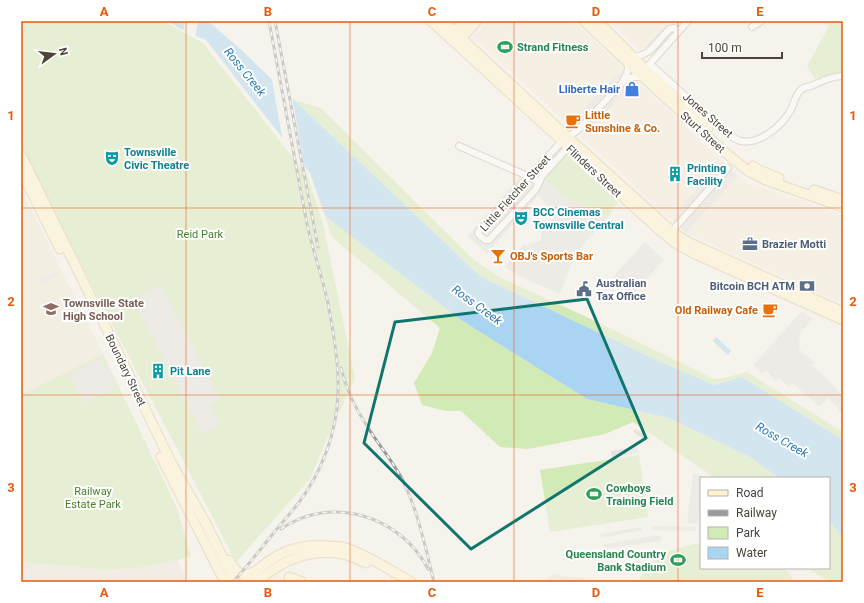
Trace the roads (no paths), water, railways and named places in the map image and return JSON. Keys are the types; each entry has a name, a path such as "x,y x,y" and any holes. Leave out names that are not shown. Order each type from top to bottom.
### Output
{"main road":[{"name":"Flinders Street","path":"431,21 455,38 567,142 624,199 667,237 697,255 843,320"},
{"name":"Flinders Street","path":"443,21 455,38"},
{"path":"455,38 465,21"},
{"path":"455,38 477,21"},
{"name":"Sturt Street","path":"584,21 607,36"},
{"name":"Sturt Street","path":"596,21 607,36 630,59 648,68 734,152 752,166 770,175 843,200"},
{"name":"Sturt Street","path":"648,68 727,154 748,171 766,180 843,207"},
{"name":"Flinders Street","path":"567,142 678,236 690,243 843,312"},
{"name":"Boundary Street","path":"21,155 166,453 208,527 235,582"},
{"name":"Boundary Street","path":"21,170 130,391 171,478 225,582"},
{"path":"672,231 673,238 690,248 697,255"},
{"path":"208,527 233,567 242,574 246,575 257,570"},
{"path":"244,582 257,570 277,556 302,546 317,545 345,547 411,582"},
{"path":"257,582 273,569 288,561 309,554 327,553 344,554 366,563 399,582"},
{"path":"289,577 302,582"}],"street":[{"path":"622,83 648,68 688,21"},
{"path":"752,27 760,22 759,21"},
{"path":"567,142 622,83 627,73 630,59 642,56 648,52 670,29 674,28 678,31"},
{"path":"648,52 648,68"},
{"name":"Jones Street","path":"648,68 726,132 737,140 748,142 758,140 776,128 790,112 801,89 821,80 843,76"},
{"name":"Little Fletcher Street","path":"567,142 542,176 536,189 489,240 485,240 479,234 479,231 528,177 567,142"},
{"path":"459,146 539,182"},
{"path":"672,231 728,168"}],"water":[{"name":"Ross Creek","path":"169,21 208,21 238,47 481,277 663,363 714,385 742,377 843,440 843,537 830,521 830,477 778,477 750,457 669,418 587,399 461,320 325,216 310,173 206,40 180,29"},
{"path":"716,337 731,351 728,355 713,341"}],"railway":[{"path":"233,582 306,493 320,466 331,438 335,423 338,393 337,361 329,309 307,224 269,21"},
{"path":"275,21 318,247"},
{"path":"341,368 351,398 371,433 397,470 407,490 420,528 434,582"},
{"path":"281,529 301,518 321,513 342,512 363,516 383,524 401,535 416,551 428,569"}],"place":[{"name":"Strand Fitness","path":"505,47"},
{"name":"Lliberte Hair","path":"632,89"},
{"name":"Little Sunshine & Co.","path":"573,121"},
{"name":"Townsville Civic Theatre","path":"112,158"},
{"name":"Printing Facility","path":"675,174"},
{"name":"BCC Cinemas Townsville Central","path":"521,218"},
{"name":"Brazier Motti","path":"750,244"},
{"name":"OBJ's Sports Bar","path":"498,256"},
{"name":"Bitcoin BCH ATM","path":"807,286"},
{"name":"Australian Tax Office","path":"584,289"},
{"name":"Townsville State High School","path":"51,309"},
{"name":"Old Railway Cafe","path":"770,310"},
{"name":"Pit Lane","path":"158,371"},
{"name":"Cowboys Training Field","path":"594,494"},
{"name":"Queensland Country Bank Stadium","path":"678,560"}],"park label":[{"name":"Reid Park","path":"200,234"},
{"name":"Railway Estate Park","path":"93,497"}]}
